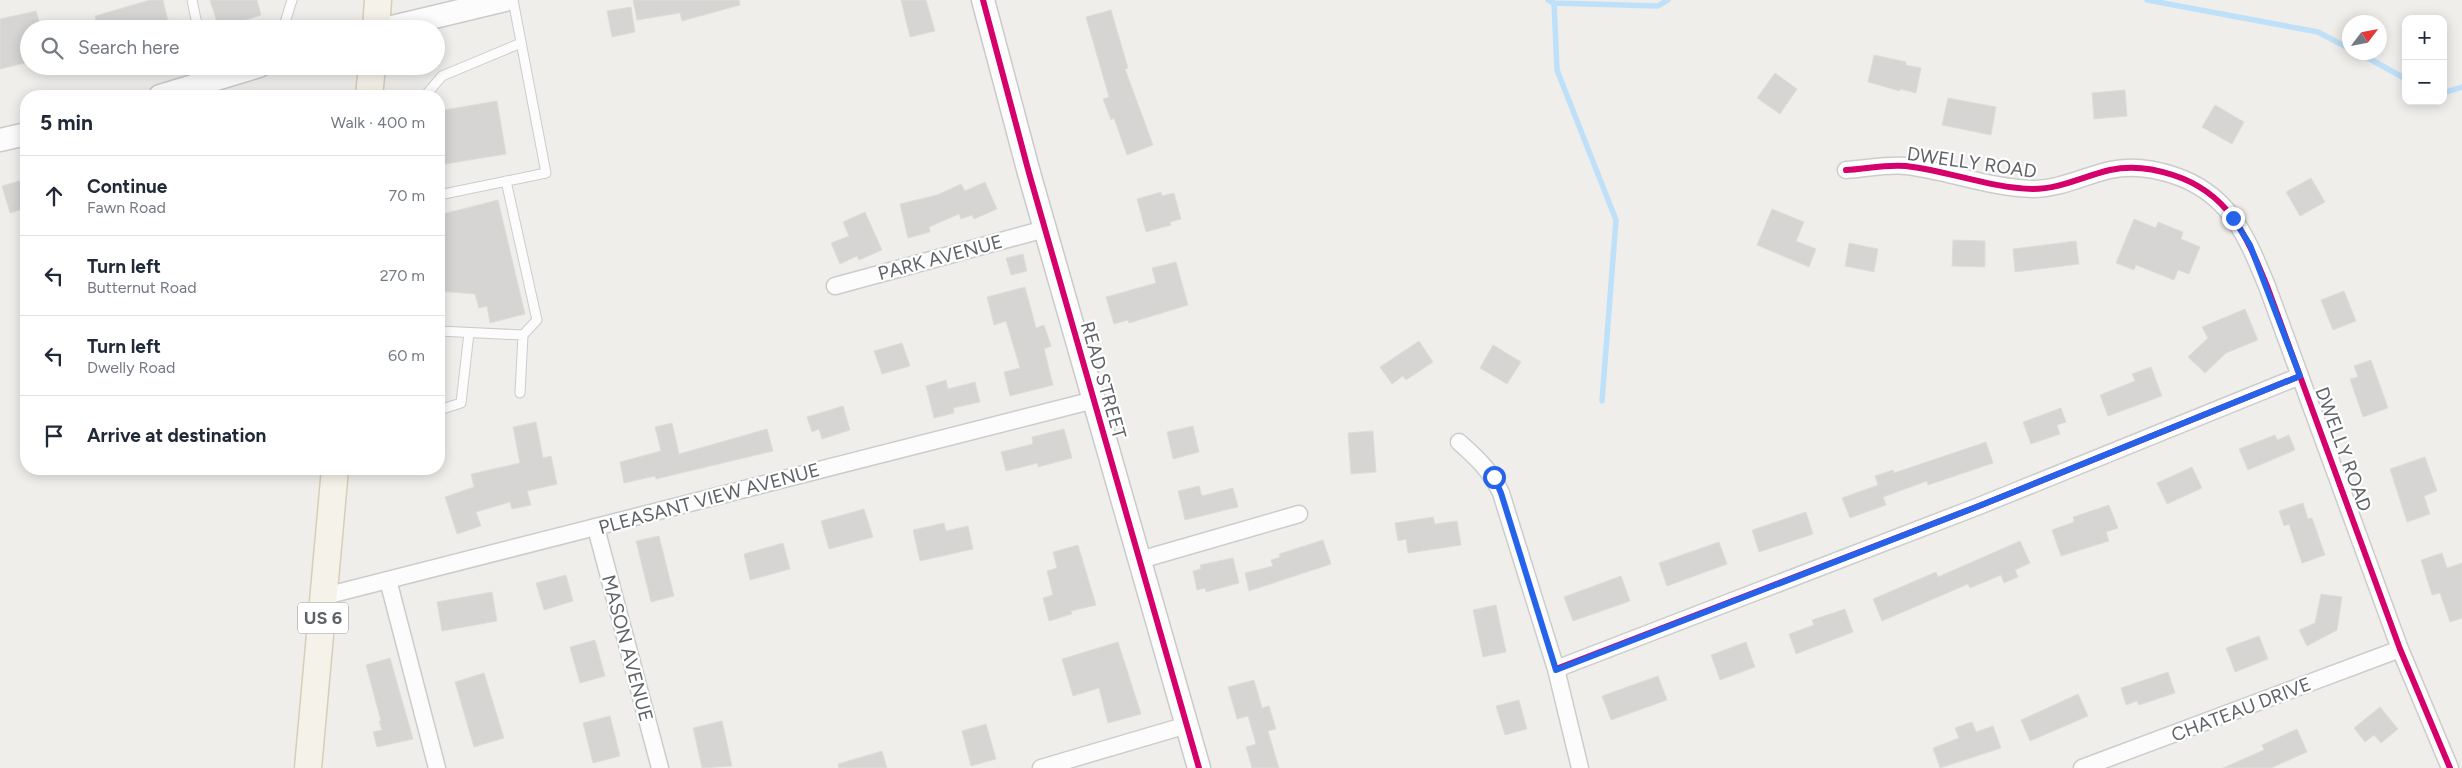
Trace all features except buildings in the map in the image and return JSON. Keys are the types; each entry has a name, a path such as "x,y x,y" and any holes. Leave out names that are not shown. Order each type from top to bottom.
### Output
{"main road":[{"path":"377,20 378,0"},
{"path":"418,20 481,3 505,0"},
{"name":"READ STREET","path":"983,0 1045,228 1199,768"},
{"path":"173,90 205,75"},
{"path":"370,90 371,75"},
{"path":"0,140 20,135"},
{"name":"US 6","path":"308,768 335,475"}],"street":[{"name":"DWELLY ROAD","path":"1846,170 1904,166 2001,185 2034,189 2062,186 2111,170 2134,167 2155,169 2194,182 2218,200 2250,245 2400,649 2450,768"},
{"name":"PARK AVENUE","path":"835,286 1045,228"},
{"path":"1556,670 1979,506 2300,376"},
{"name":"PLEASANT VIEW AVENUE","path":"325,596 1094,400"},
{"path":"1459,442 1484,464 1494,477 1501,493 1556,670 1580,768"},
{"path":"1140,560 1299,514"},
{"name":"MASON AVENUE","path":"596,528 660,768"},
{"path":"388,580 437,768"},
{"name":"CHATEAU DRIVE","path":"2082,768 2400,649"},
{"path":"1042,768 1187,725"}],"lane":[{"path":"192,0 196,20"},
{"path":"445,194 546,173 513,0"},
{"path":"287,20 294,1"},
{"path":"445,75 521,43"},
{"path":"430,90 444,75"},
{"path":"506,181 537,320 523,336 520,393"},
{"path":"445,331 523,336"},
{"path":"445,408 461,403 469,333"}],"waterway":[{"path":"1548,0 1554,3 1658,6 1668,0"},
{"path":"2147,0 2318,32 2342,45"},
{"path":"1554,3 1557,70 1616,220 1602,401"},
{"path":"2372,60 2402,77"},
{"path":"2447,92 2462,87"}],"cycle path":[{"path":"983,0 1029,173 1199,768"},
{"path":"1846,170 1906,166 2001,186 2033,189 2062,185 2110,170 2142,168 2173,175 2192,183 2222,205 2243,233 2267,286 2400,649 2450,768"},
{"path":"1556,669 1979,506 2300,376"}],"route":[{"path":"1494,477 1501,493 1556,670 1979,506 2300,376 2250,245 2233,218"}]}
